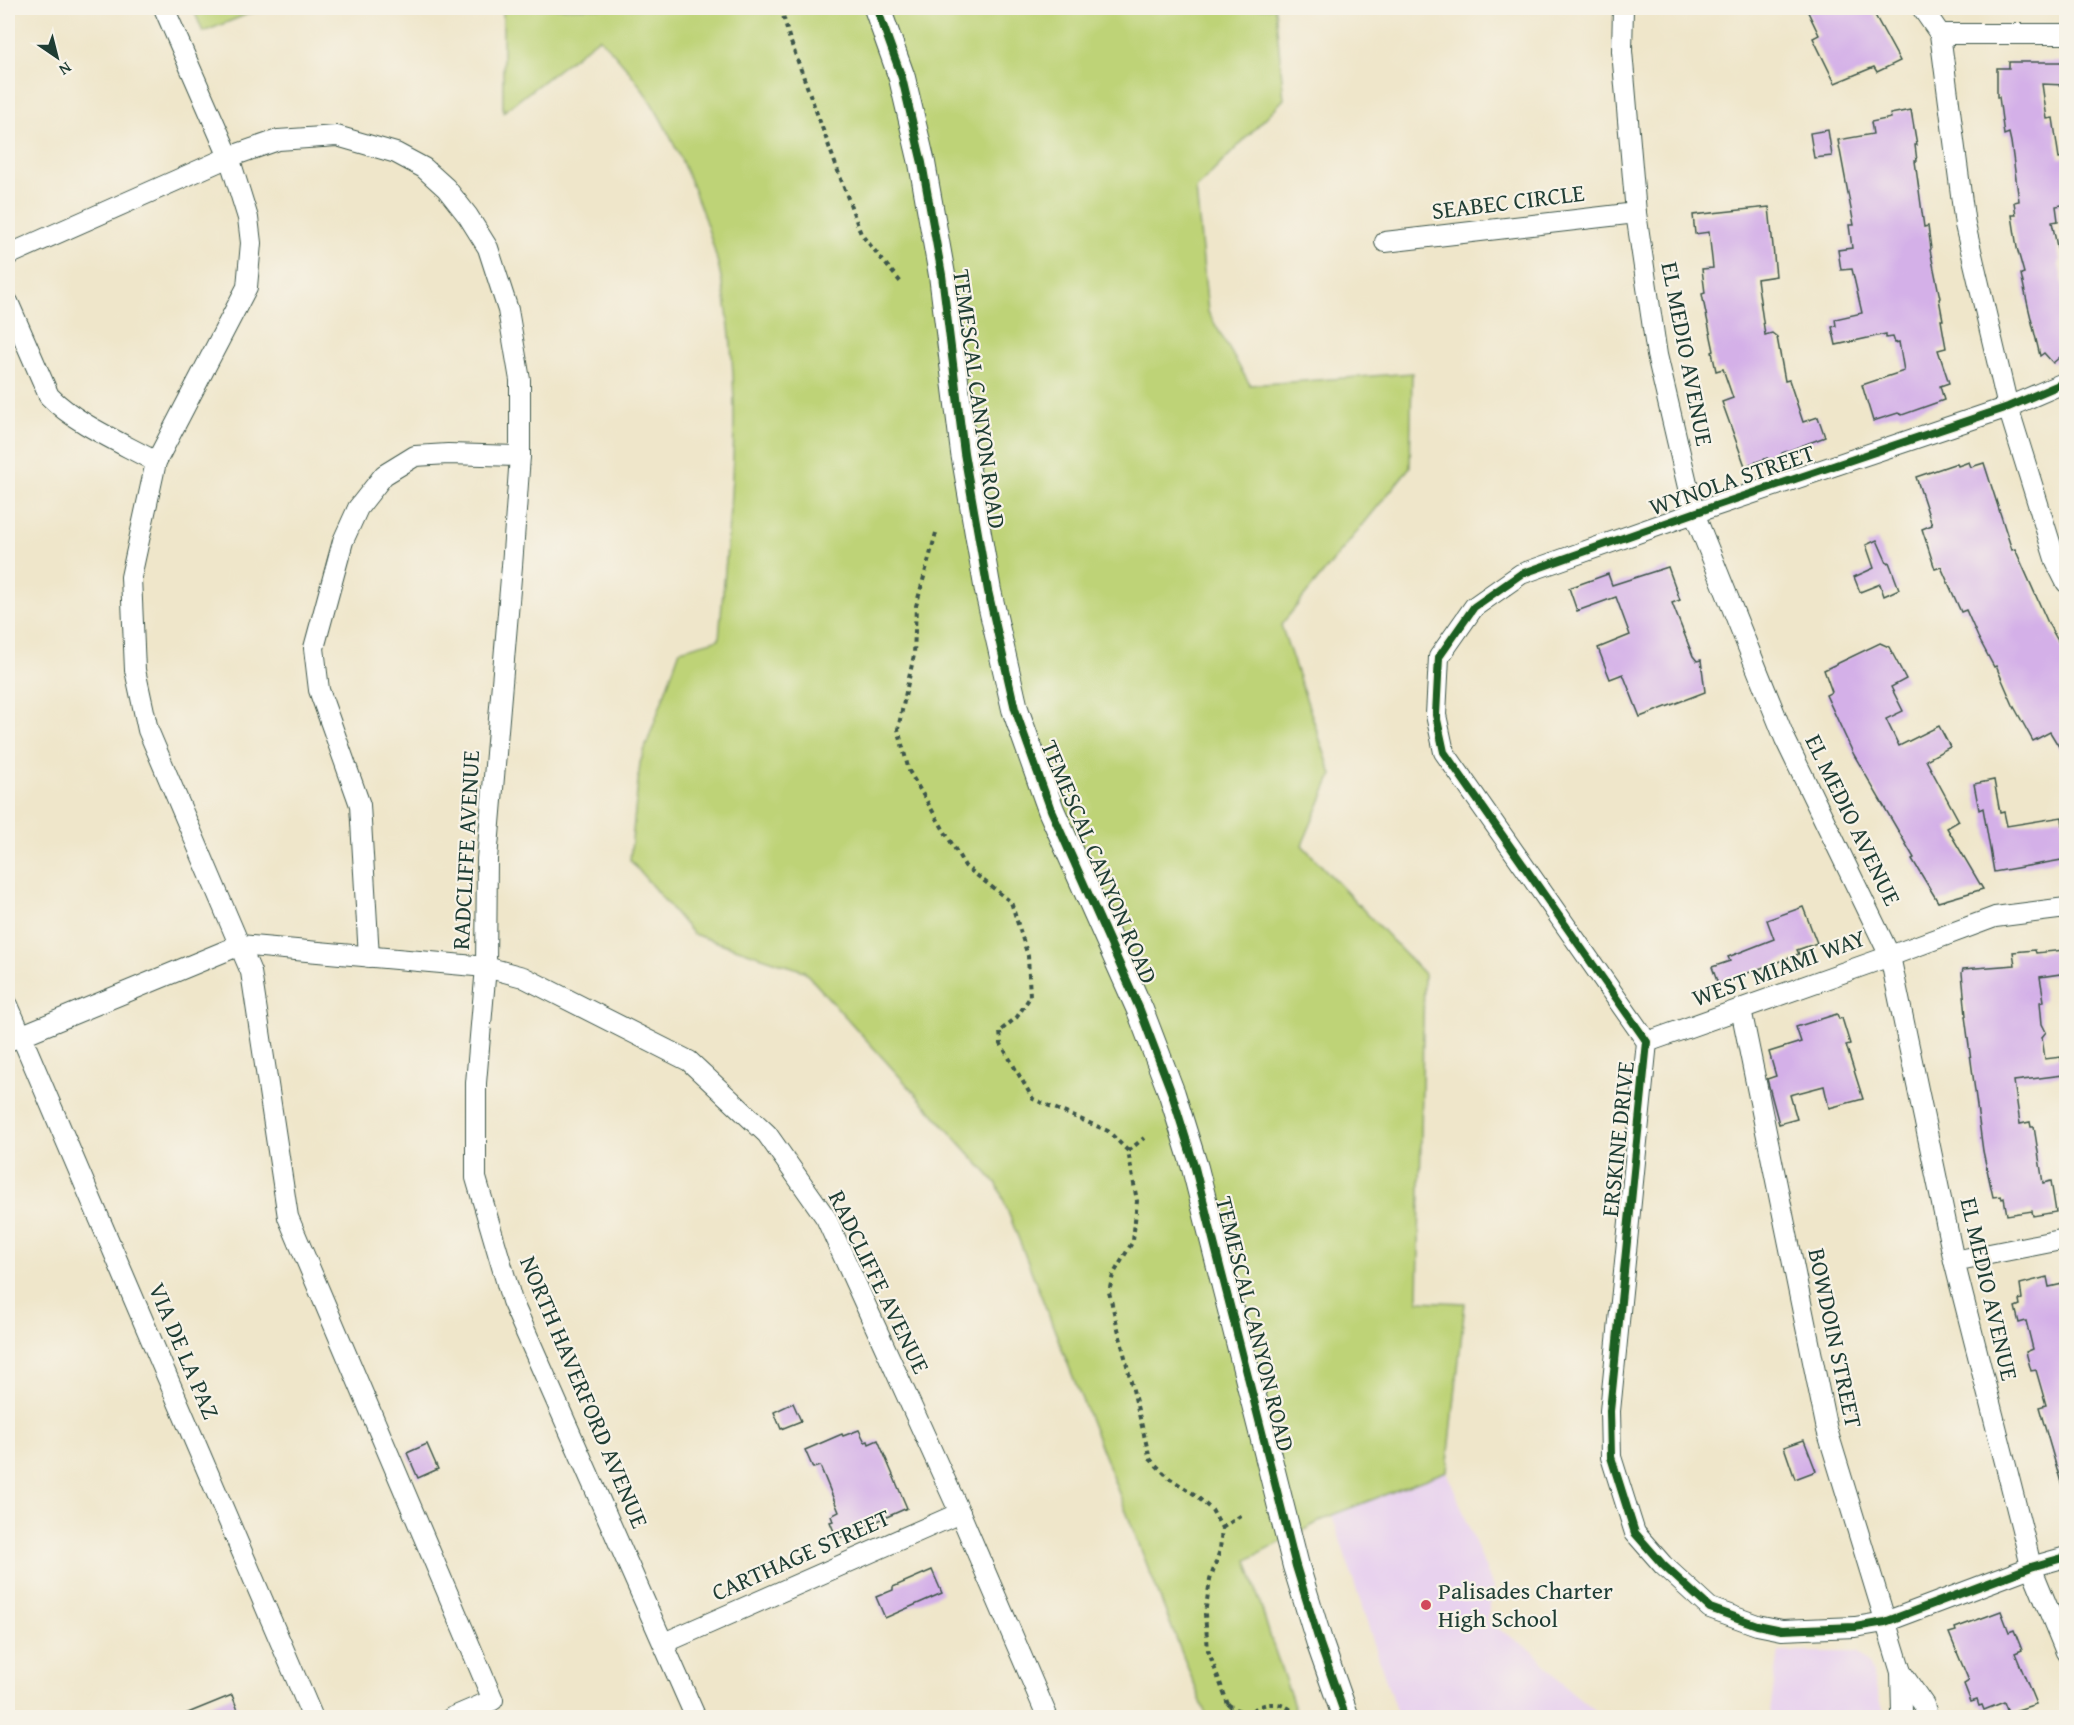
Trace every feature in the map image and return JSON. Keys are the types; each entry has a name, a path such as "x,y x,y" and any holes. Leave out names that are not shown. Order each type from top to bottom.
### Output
{"main road":[{"name":"TEMESCAL CANYON ROAD","path":"877,8 902,78 922,163 942,275 970,488 988,591 1015,709 1051,810 1140,1010 1172,1094 1195,1168 1296,1566 1346,1718"}],"street":[{"path":"164,8 229,157 248,218 251,243 247,287 156,462 131,577 135,670 148,730 251,972 288,1217 493,1700 451,1718"},
{"name":"EL MEDIO AVENUE","path":"1623,8 1622,51 1636,213 1657,356 1694,513 1785,739 1890,956 1954,1261 2031,1567 2067,1652"},
{"path":"1922,8 1940,34 1965,225 2008,407 2056,562 2067,582"},
{"path":"1940,34 2067,34"},
{"name":"RADCLIFFE AVENUE","path":"8,255 229,157 278,140 337,136 396,153 424,168 446,188 468,216 488,248 508,310 520,380 520,456 487,859 486,967 523,977 689,1061 767,1134 826,1218 960,1514 1048,1718"},
{"name":"SEABEC CIRCLE","path":"1385,242 1636,213"},
{"path":"8,302 49,396 80,420 156,462"},
{"name":"WYNOLA STREET","path":"1439,657 1474,607 1521,574 2008,407 2067,382"},
{"path":"369,957 360,805 319,690 314,648 343,542 358,508 384,475 415,456 448,454 520,456"},
{"name":"ERSKINE DRIVE","path":"1439,657 1436,715 1444,752 1647,1042 1610,1411 1611,1457 1635,1533 1663,1565 1710,1608 1757,1625 1782,1630 1855,1627 1885,1622 2031,1567 2067,1557"},
{"name":"WEST MIAMI WAY","path":"1647,1042 1995,917 2067,908"},
{"path":"14,1038 240,945 486,967"},
{"name":"NORTH HAVERFORD AVENUE","path":"486,967 476,1083 476,1178 512,1301 696,1718"},
{"name":"VIA DE LA PAZ","path":"8,1005 14,1038 313,1718"},
{"name":"BOWDOIN STREET","path":"1740,1009 1827,1430 1901,1672 1904,1718"},
{"path":"1954,1261 2067,1239"},
{"name":"CARTHAGE STREET","path":"664,1642 960,1514"},
{"name":"BOWDOIN STREET","path":"1901,1672 1924,1705 1928,1718"}],"path":[{"path":"781,8 789,37 861,234 903,285"},
{"path":"936,532 916,606 914,656 898,729 909,771 965,866 1011,902 1028,956 1030,997 1017,1017 1000,1031 1000,1044 1033,1099 1108,1131 1128,1151 1137,1201 1133,1241 1113,1275 1109,1292 1150,1459 1169,1478 1194,1494 1212,1510 1222,1528 1220,1550 1210,1580 1205,1614 1208,1650 1233,1718"},
{"path":"1128,1151 1144,1138"},
{"path":"1222,1528 1242,1515"},
{"path":"1228,1704 1238,1711 1250,1712 1271,1704 1287,1707 1302,1718"},
{"path":"1247,1718 1250,1712"}],"shaded area":[{"name":"Palisades Charter High School","path":"1447,1471 1494,1590 1486,1621 1534,1652 1566,1687 1602,1717 1398,1717 1332,1515"},
{"path":"1779,1652 1858,1652 1868,1663 1886,1717 1769,1717"}],"green space":[{"path":"193,8 263,8 203,32"},
{"path":"503,8 1275,8 1284,99 1196,189 1208,312 1250,385 1412,373 1410,467 1281,625 1332,775 1302,845 1424,974 1418,1301 1465,1303 1447,1471 1332,1515 1247,1560 1298,1717 1207,1717 997,1184 804,971 693,934 630,860 640,763 680,650 719,639 733,453 732,360 727,314 719,268 698,200 672,139 652,103 628,69 599,38 503,112"}],"building":[{"path":"1806,8 1871,8 1900,61 1877,72 1874,67 1835,83 1813,38 1819,35"},
{"path":"2009,62 2065,62 2065,85 2042,84 2047,119 2053,118 2059,158 2067,157 2067,204 2056,206 2058,221 2052,222 2067,301 2067,351 2053,363 2044,353 2040,356 2021,274 2024,273 2012,215 2016,215 2014,202 2019,201 2011,142 2009,133 2004,135 1999,97 1997,97 1997,68 2009,68"},
{"path":"1911,110 1917,145 1915,145 1917,161 1915,161 1924,227 1928,226 1930,250 1943,320 1941,320 1946,348 1938,350 1949,383 1940,386 1944,400 1902,415 1898,413 1873,421 1862,385 1904,371 1899,342 1895,343 1893,337 1886,338 1886,334 1836,345 1832,327 1836,326 1835,319 1862,313 1852,269 1841,270 1838,250 1852,248 1849,225 1854,225 1838,140 1873,134 1871,122 1891,118 1890,114"},
{"path":"1828,130 1832,156 1814,158 1810,133"},
{"path":"1769,207 1776,276 1757,279 1765,335 1772,333 1777,337 1785,381 1789,380 1803,422 1818,417 1825,437 1782,453 1780,457 1771,460 1767,458 1745,466 1722,402 1733,398 1723,369 1716,371 1702,294 1705,293 1702,269 1713,268 1709,232 1695,234 1693,215"},
{"path":"1969,462 1971,467 1984,463 2012,550 2015,549 2049,625 2067,657 2067,760 2050,732 2033,741 1966,610 1961,612 1941,567 1935,569 1922,529 1932,525 1916,477 1957,463 1958,466"},
{"path":"1877,540 1887,563 1889,562 1899,589 1884,596 1880,584 1860,592 1854,577 1874,568 1866,545"},
{"path":"1668,567 1680,600 1672,603 1693,656 1697,661 1701,660 1705,692 1640,717 1623,674 1610,679 1598,648 1630,635 1616,597 1577,611 1569,588 1608,574 1612,585"},
{"path":"1880,643 1889,647 1906,679 1891,687 1903,711 1886,719 1899,746 1939,726 1950,747 1926,760 1959,821 1947,828 1983,889 1938,902 1854,755 1826,695 1832,692 1824,670"},
{"path":"1994,780 2000,813 2004,812 2007,826 2062,817 2064,835 2067,835 2067,859 1994,872 1983,808 1979,810 1974,784"},
{"path":"1803,907 1817,943 1797,950 1799,954 1718,984 1712,967 1730,961 1728,957 1774,939 1767,920"},
{"path":"2035,950 2036,953 2064,950 2067,973 2040,977 2044,1001 2040,1002 2042,1024 2046,1032 2042,1037 2045,1059 2061,1057 2063,1075 2014,1081 2020,1124 2030,1122 2031,1127 2034,1127 2043,1183 2051,1181 2056,1212 2033,1216 2032,1211 2007,1215 2004,1198 1993,1197 1983,1151 1965,1016 1962,973 1963,969 2015,965 2013,952"},
{"path":"1837,1014 1839,1019 1842,1018 1850,1044 1846,1045 1863,1099 1829,1108 1824,1086 1790,1095 1797,1119 1779,1124 1767,1079 1776,1076 1769,1052 1801,1042 1796,1027"},
{"path":"2047,1277 2049,1287 2067,1283 2067,1486 2062,1486 2039,1407 2046,1405 2036,1370 2031,1371 2026,1352 2033,1349 2026,1321 2019,1323 2015,1307 2020,1305 2019,1300 2022,1299 2020,1284"},
{"path":"793,1403 801,1421 781,1429 774,1412"},
{"path":"859,1430 865,1442 868,1441 869,1444 878,1440 907,1508 841,1537 836,1536 830,1522 833,1521 831,1516 839,1512 820,1466 813,1468 805,1450 842,1434 843,1436"},
{"path":"1804,1440 1816,1471 1795,1479 1784,1447"},
{"path":"427,1444 438,1469 418,1478 407,1453"},
{"path":"932,1570 942,1593 885,1618 876,1597"},
{"path":"2001,1611 2009,1632 2014,1630 2022,1650 2015,1653 2036,1704 2008,1713 2004,1702 1984,1710 1982,1705 1979,1706 1977,1700 1971,1702 1964,1684 1969,1681 1949,1633 1956,1631 1955,1628"},
{"path":"232,1695 241,1718 178,1718 178,1717"}],"cycle path":[{"path":"877,8 902,78 922,163 942,275 964,453 988,591 1015,709 1051,810 1140,1010 1172,1094 1195,1168 1296,1566 1346,1718"},
{"path":"2066,382 2008,407 1521,574 1474,607 1439,657 1436,715 1444,752 1647,1042 1610,1411 1611,1457 1635,1533 1663,1565 1710,1608 1757,1625 1782,1630 1855,1627 1885,1622 2031,1567 2066,1557"}],"place":[{"name":"Palisades Charter High School","path":"1426,1605"}]}
